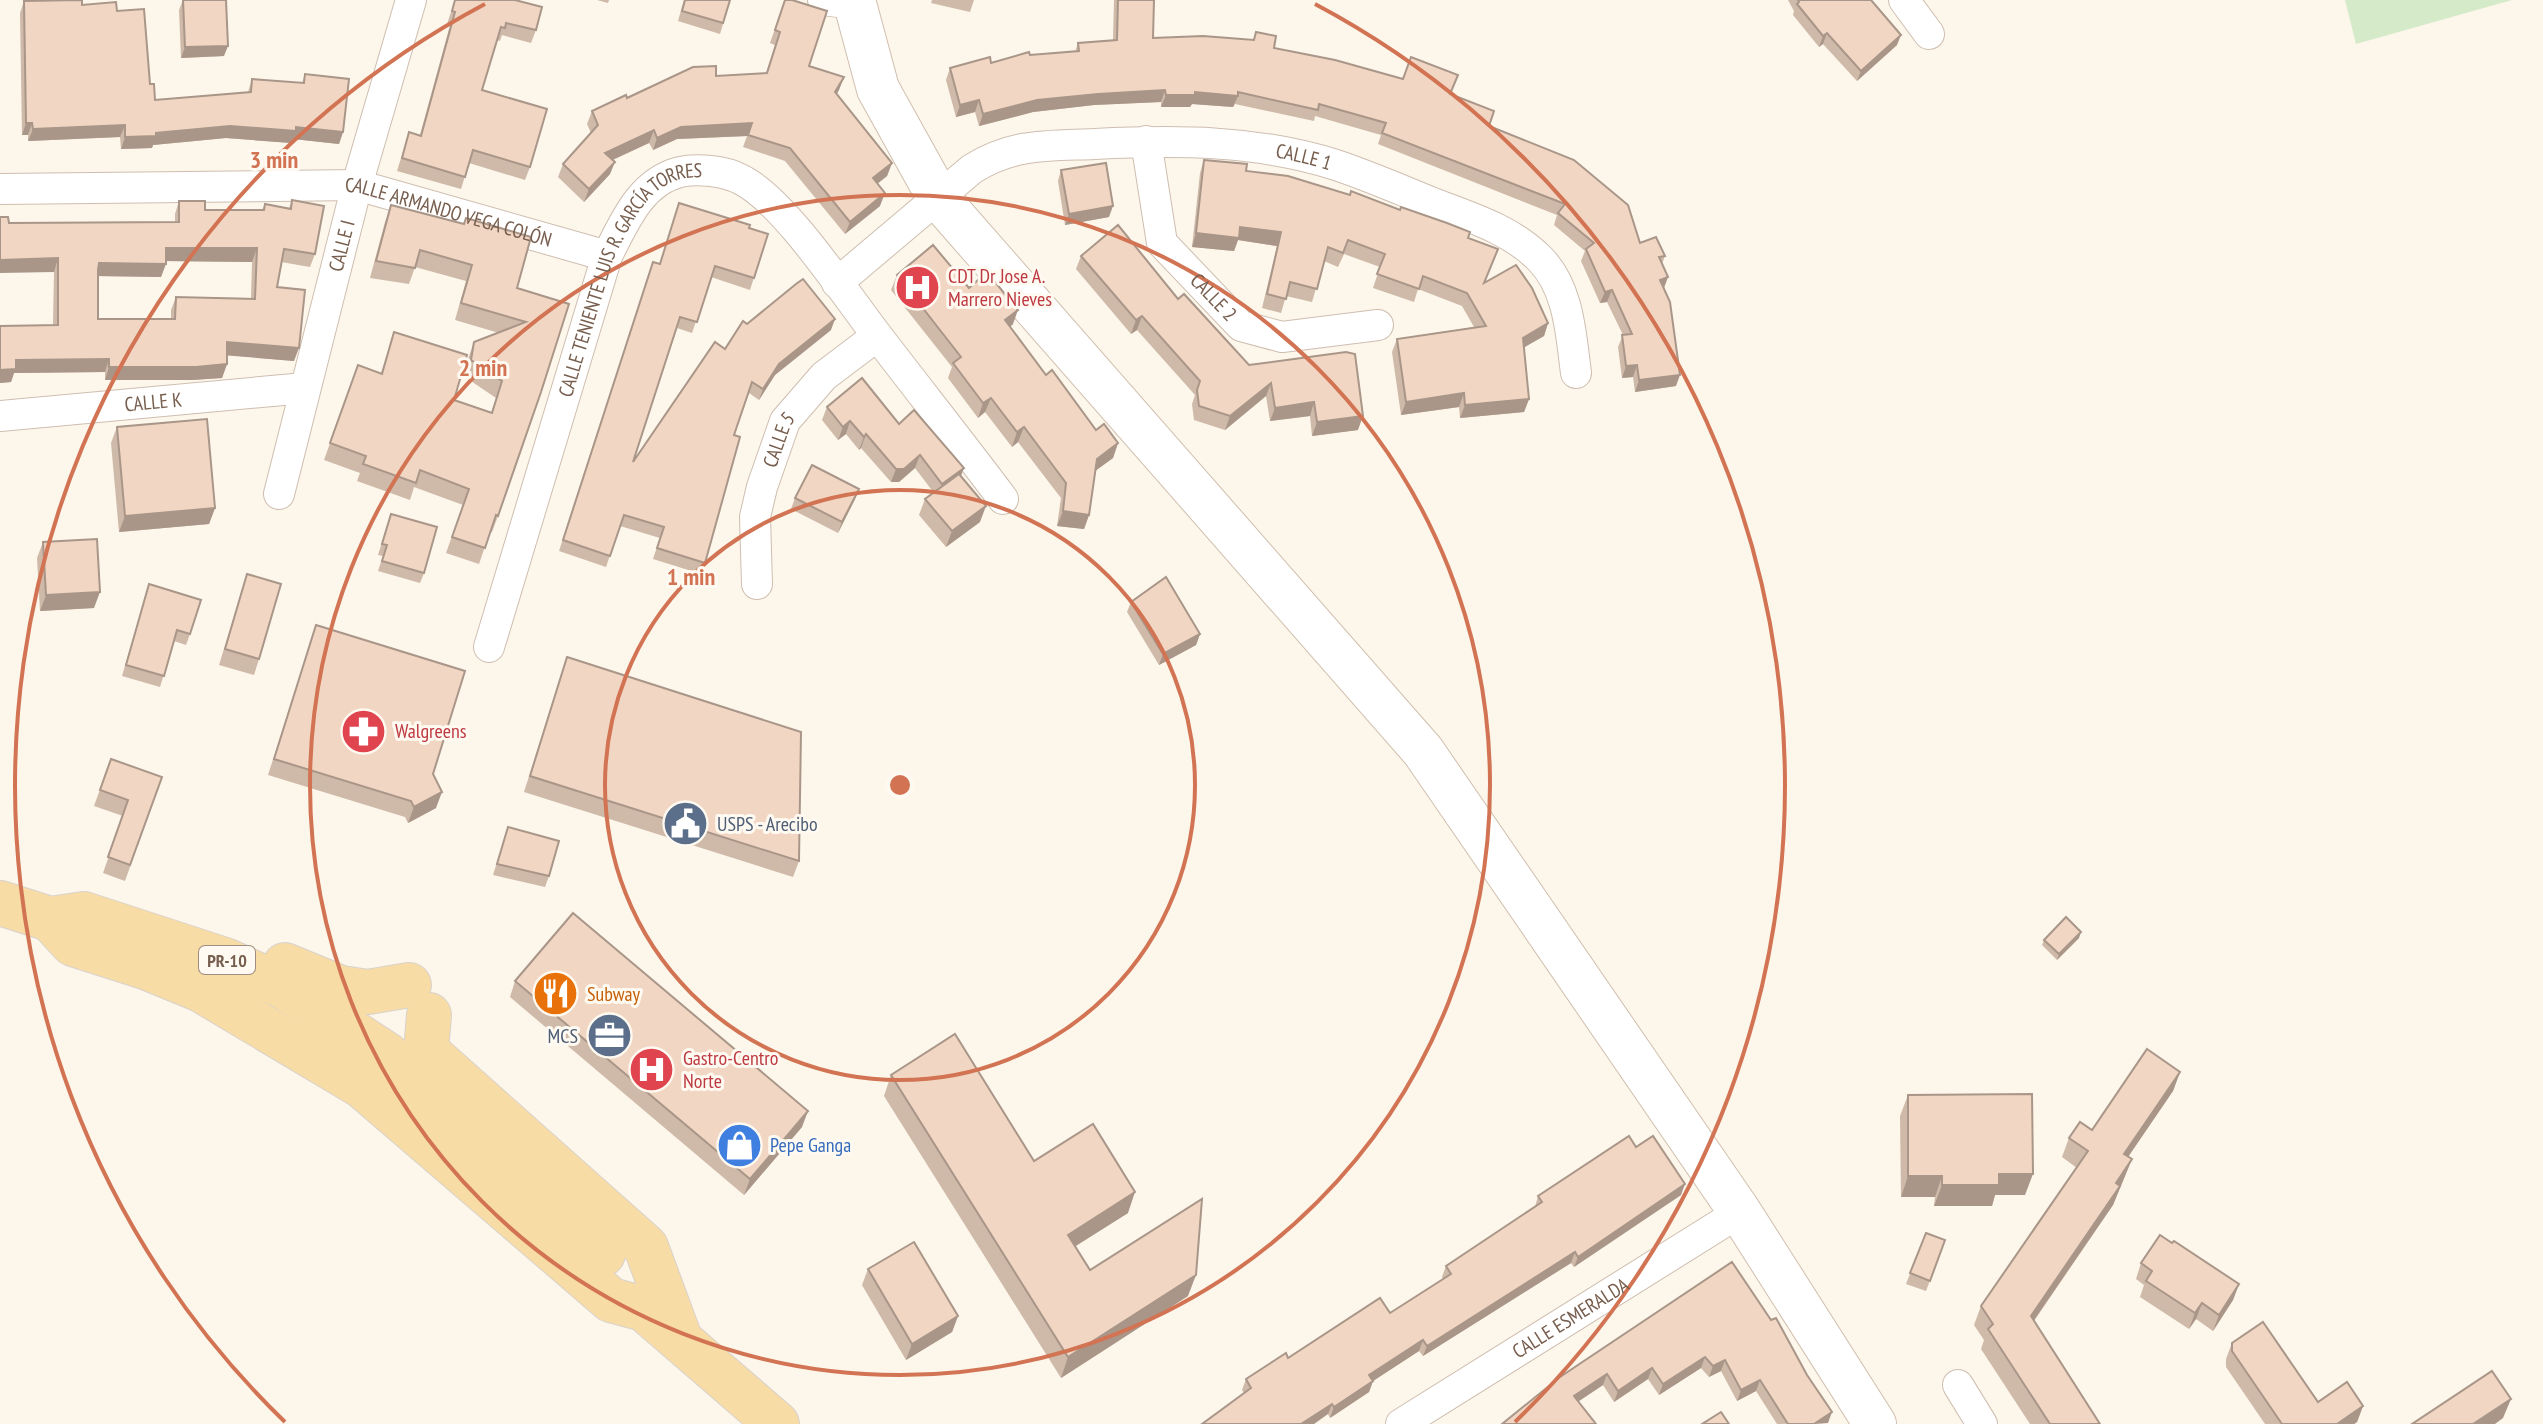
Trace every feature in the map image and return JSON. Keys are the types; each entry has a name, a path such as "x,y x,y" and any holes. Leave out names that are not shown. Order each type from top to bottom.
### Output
{"main road":[{"name":"PR-10","path":"0,903 50,919 84,914 215,956 282,986 386,1054 630,1278 644,1309 777,1424"},
{"name":"PR-10","path":"50,919 73,944 145,967 201,990 362,1086 611,1300 644,1309"},
{"path":"215,956 252,953 341,988 419,1000 426,1051 646,1247 681,1341"}],"street":[{"name":"CALLE I","path":"279,494 357,185 411,0"},
{"path":"1904,0 1929,34"},
{"path":"844,1 878,89 939,199 1423,751 1740,1212 1875,1424"},
{"name":"CALLE 1","path":"837,283 972,169 995,155 1030,146 1146,141 1233,144 1335,165 1480,221 1512,237 1541,259 1559,287 1569,320 1576,373"},
{"name":"CALLE 2","path":"1146,141 1162,243 1241,326 1282,337 1378,325"},
{"name":"CALLE TENIENTE LUIS R. GARCÍA TORRES","path":"489,647 607,256 628,215 651,185 681,172 711,171 739,178 765,196 837,283 1003,499"},
{"name":"CALLE ARMANDO VEGA COLÓN","path":"0,189 357,185 607,256"},
{"name":"CALLE 5","path":"757,584 755,517 785,421 824,376 877,336"},
{"name":"CALLE K","path":"0,416 305,388"},
{"name":"CALLE ESMERALDA","path":"1401,1424 1740,1212"},
{"path":"1958,1385 1982,1424"}],"green space":[{"path":"2345,0 2512,0 2356,44"}],"building":[{"path":"82,0 82,5 116,2 117,11 144,9 150,84 154,84 155,100 251,92 252,79 304,83 305,74 349,79 343,132 296,127 296,131 230,126 125,137 125,125 33,129 32,123 26,123 24,1"},
{"path":"183,0 226,0 228,46 185,47"},
{"path":"455,0 515,0 542,7 536,30 506,23 505,28 501,27 482,90 547,109 530,167 473,150 465,177 402,158 409,132 421,136 455,12 452,11"},
{"path":"685,0 730,0 723,23 682,11"},
{"path":"785,0 827,11 809,66 844,77 835,92 892,163 873,178 885,193 850,222 790,148 748,135 752,123 681,127 657,138 654,130 605,153 615,162 589,189 563,164 598,125 592,111 626,95 627,98 693,67 716,66 716,76 767,73 780,32 775,30"},
{"path":"1118,0 1154,0 1153,38 1203,36 1254,40 1256,32 1276,36 1274,48 1335,60 1403,79 1411,57 1458,75 1450,94 1494,111 1489,126 1574,160 1628,205 1640,243 1656,237 1665,256 1659,257 1668,277 1660,280 1670,302 1680,375 1639,380 1637,365 1626,366 1622,335 1632,334 1612,290 1605,292 1586,249 1594,243 1558,213 1565,204 1382,133 1386,123 1319,104 1318,110 1238,92 1238,96 1195,92 1195,95 1166,95 1165,90 1098,94 1037,100 983,114 979,100 960,105 950,68 990,57 991,63 1029,52 1030,55 1079,51 1078,43 1117,40"},
{"path":"1798,0 1871,0 1901,35 1861,71 1827,33 1823,36 1797,4"},
{"path":"1204,160 1247,164 1246,171 1288,176 1350,195 1351,191 1470,232 1468,238 1498,249 1484,283 1516,265 1532,288 1548,323 1523,338 1529,399 1465,405 1464,393 1406,402 1397,339 1486,326 1467,293 1423,276 1419,289 1377,274 1385,254 1348,240 1343,253 1328,247 1317,289 1290,282 1286,299 1267,294 1281,232 1240,227 1239,238 1196,233"},
{"path":"1106,163 1113,206 1069,214 1061,170"},
{"path":"292,200 324,206 315,254 284,249 277,287 305,290 299,348 227,342 227,364 196,367 109,367 109,359 16,360 16,369 0,370 0,326 58,325 58,258 0,260 0,217 8,217 9,223 179,222 179,201 205,201 205,210 264,210 265,204 291,209","holes":["166,248 257,248 255,299 176,297 175,319 98,319 99,263 166,264"]},
{"path":"679,203 750,225 749,228 768,234 754,278 715,266 697,322 680,317 633,462 715,342 725,349 743,321 747,324 803,279 835,319 779,364 763,389 752,382 734,435 740,437 705,563 657,548 664,527 624,515 610,556 563,540 653,262 660,264"},
{"path":"391,205 464,224 466,218 531,237 517,288 569,304 485,548 452,537 469,489 420,470 416,483 363,464 366,456 330,443 358,365 382,374 394,332 467,355 454,400 492,413 502,381 471,360 474,342 526,322 461,303 472,265 420,250 415,268 376,261"},
{"path":"1118,225 1178,299 1184,294 1249,365 1346,352 1355,354 1363,416 1317,422 1314,402 1275,408 1271,383 1230,416 1199,406 1197,390 1200,381 1142,316 1136,320 1081,256"},
{"path":"933,245 969,288 987,272 1018,310 1005,320 1046,375 1052,370 1096,430 1104,424 1118,443 1097,459 1089,515 1063,511 1066,483 1024,427 1017,432 991,398 983,403 953,363 961,357 897,275"},
{"path":"862,378 899,424 914,410 964,468 942,484 920,455 904,469 896,469 866,434 864,437 850,421 843,427 827,407"},
{"path":"207,419 215,508 125,516 117,427"},
{"path":"812,465 859,489 842,522 795,498"},
{"path":"959,474 986,506 952,531 925,499"},
{"path":"391,514 437,527 424,573 382,561 387,545 382,544"},
{"path":"97,539 100,592 46,595 43,542"},
{"path":"247,574 281,584 259,659 225,649"},
{"path":"1166,577 1200,634 1163,654 1131,602"},
{"path":"149,584 201,600 190,634 177,630 164,676 126,665"},
{"name":"Walgreens","path":"316,625 465,671 433,774 442,792 414,807 411,801 274,759"},
{"path":"567,657 801,732 799,861 530,776"},
{"path":"111,759 162,777 130,865 108,857 128,800 100,790"},
{"path":"508,827 559,841 549,876 497,864"},
{"path":"573,913 808,1111 750,1179 515,981"},
{"path":"2066,917 2081,932 2059,954 2044,940"},
{"path":"955,1034 1034,1161 1093,1124 1135,1192 1068,1235 1090,1270 1202,1199 1196,1275 1068,1357 891,1075"},
{"path":"2147,1049 2180,1072 2124,1154 2132,1159 2116,1183 2120,1186 2031,1316 2100,1424 2050,1424 1988,1329 1993,1324 1981,1306 2088,1151 2069,1138 2080,1122 2092,1130"},
{"path":"2032,1094 2033,1174 1999,1174 1999,1185 1942,1185 1942,1176 1908,1176 1908,1095"},
{"path":"1629,1136 1636,1147 1653,1136 1685,1184 1578,1257 1575,1252 1427,1346 1423,1340 1369,1375 1373,1381 1301,1424 1202,1424 1251,1388 1246,1379 1286,1353 1288,1358 1380,1298 1390,1313 1451,1274 1446,1266 1542,1202 1538,1196"},
{"path":"1926,1233 1945,1240 1930,1281 1910,1273"},
{"path":"2160,1235 2239,1284 2219,1315 2202,1303 2195,1313 2146,1281 2152,1271 2141,1263"},
{"path":"914,1242 958,1316 912,1344 868,1269"},
{"path":"1732,1262 1771,1320 1776,1318 1807,1375 1832,1412 1814,1424 1788,1424 1760,1380 1741,1390 1725,1360 1713,1366 1705,1357 1663,1384 1652,1368 1618,1391 1607,1374 1574,1396 1596,1424 1502,1424 1560,1377"},
{"path":"2263,1322 2318,1402 2347,1382 2363,1406 2337,1424 2282,1424 2232,1351 2232,1343"},
{"path":"2492,1371 2511,1399 2473,1424 2412,1424"},
{"path":"1721,1412 1729,1424 1702,1424"}],"place":[{"name":"CDT Dr Jose A. Marrero Nieves","path":"917,287"},
{"name":"Walgreens","path":"364,731"},
{"name":"USPS - Arecibo","path":"686,824"},
{"name":"Subway","path":"556,994"},
{"name":"MCS","path":"609,1036"},
{"name":"Gastro-Centro Norte","path":"652,1070"},
{"name":"Pepe Ganga","path":"739,1145"}]}
